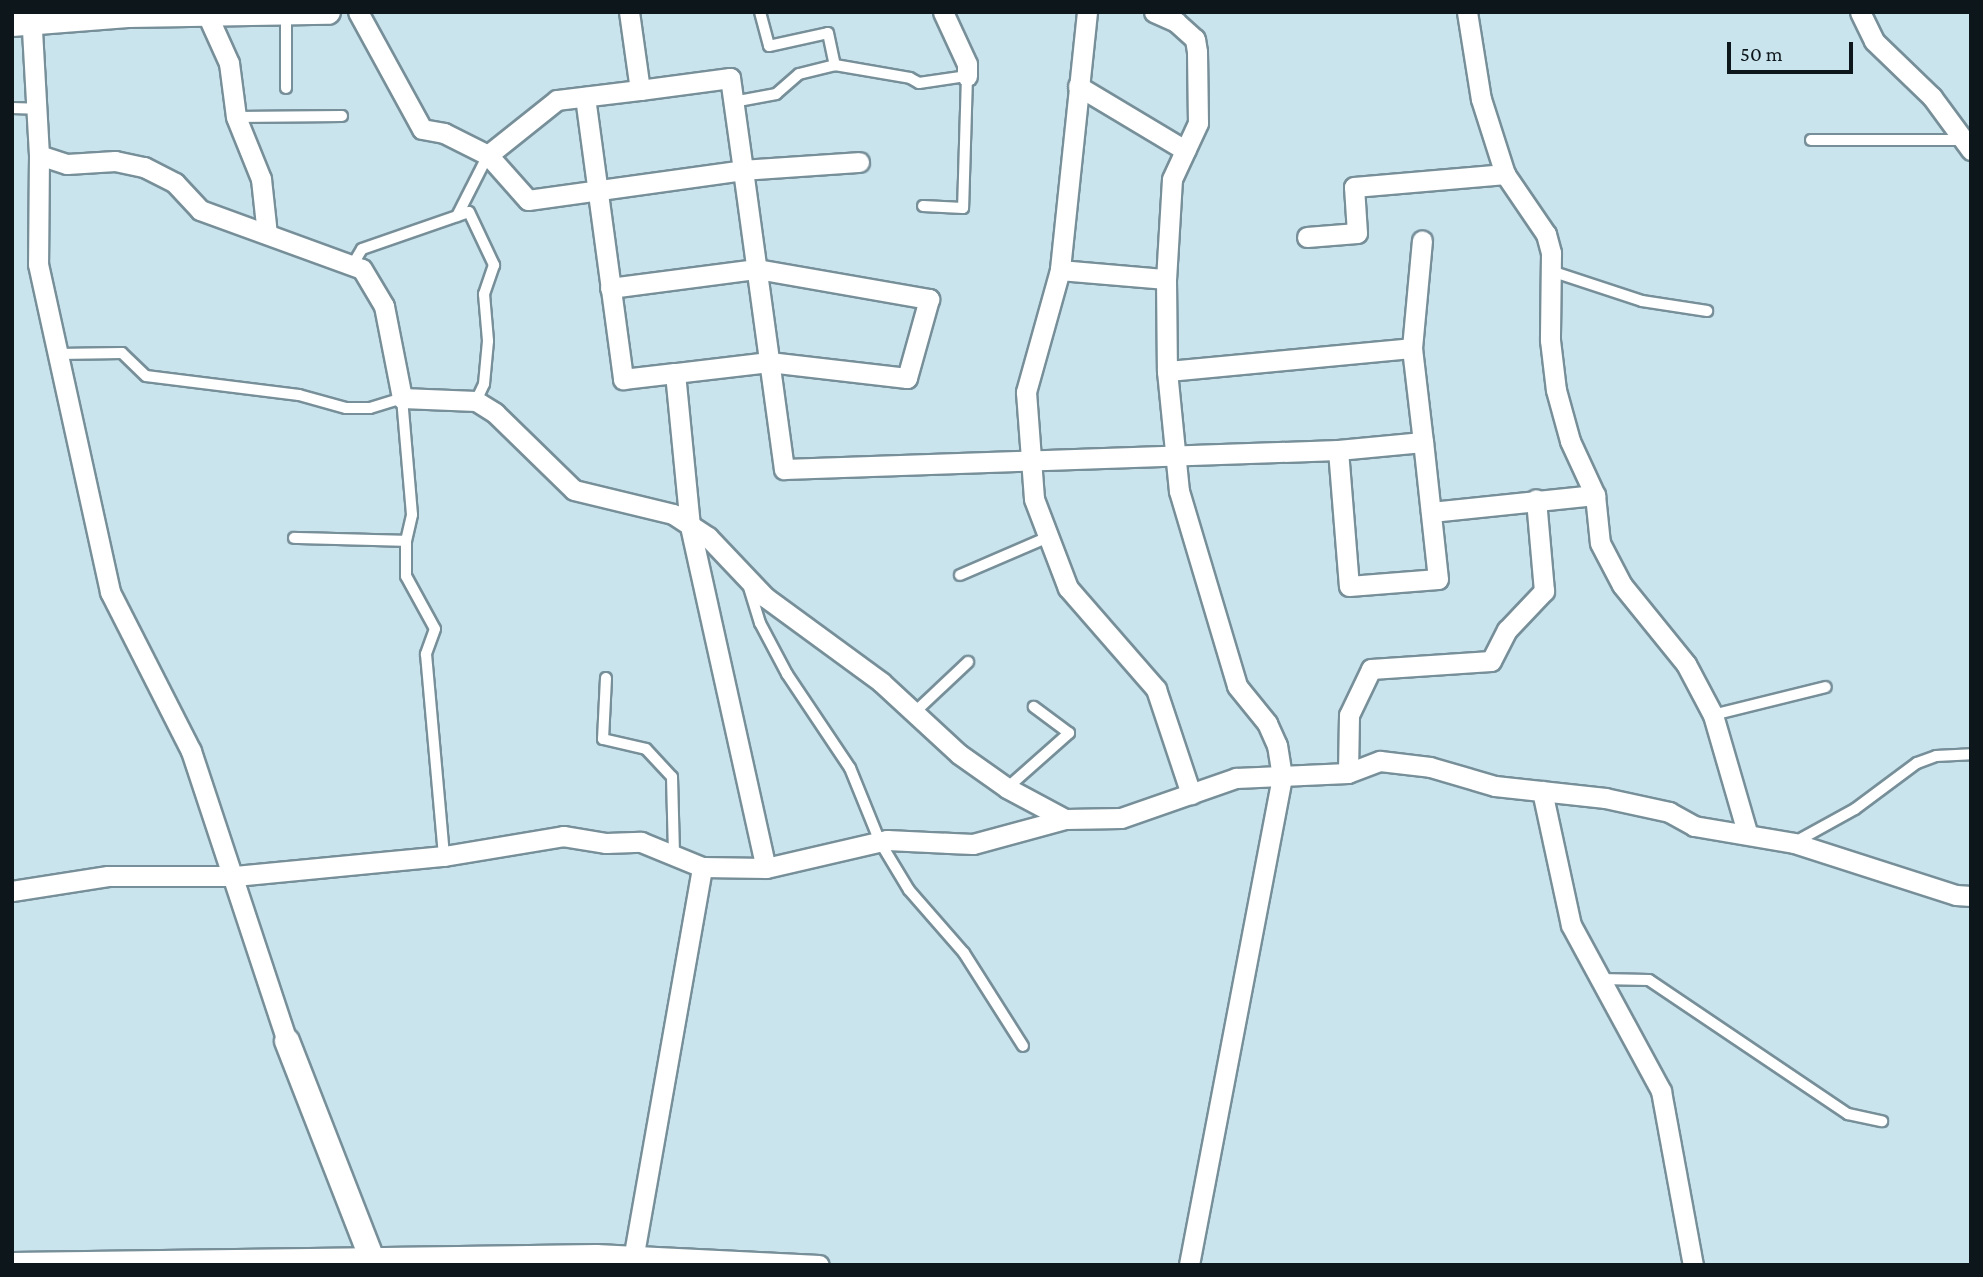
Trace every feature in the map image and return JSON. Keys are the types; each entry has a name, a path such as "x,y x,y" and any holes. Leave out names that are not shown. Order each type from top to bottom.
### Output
{"street":[{"path":"328,12 286,16 206,14 25,19 39,155 38,264 110,592 191,751 235,876 287,1041 373,1260"},
{"path":"358,12 422,129 444,133 488,155 528,200 743,170 859,162"},
{"path":"629,12 640,90"},
{"path":"943,12 967,64 967,76"},
{"path":"1087,12 1060,270 1027,391 1034,499 1046,538 1068,588 1156,689 1191,794"},
{"path":"1154,12 1176,22 1195,39 1198,123 1172,179 1166,278 1167,371 1173,456 1185,516 1237,686 1267,723 1277,745 1282,777 1189,1265"},
{"path":"1468,12 1482,99 1505,174 1546,234 1551,271 1550,340 1556,390 1570,441 1595,495 1601,543 1622,585 1686,664 1713,715 1748,832"},
{"path":"1860,12 1874,41 1932,97 1967,142"},
{"path":"206,14 229,63 236,117 261,179 267,233"},
{"path":"488,155 557,100 730,78 784,470 1338,450 1423,442"},
{"path":"1078,86 1185,150"},
{"path":"585,97 610,288 623,379 769,362 907,378 929,299 757,269 610,288"},
{"path":"39,155 67,164 115,161 144,167 175,183 200,210 362,269 384,306 402,398 476,401 495,413 574,490 648,505 690,526 765,597 850,657 915,712 959,754 1007,788 1065,819"},
{"path":"1307,237 1357,233 1354,187 1505,174"},
{"path":"1338,450 1349,586 1438,579 1412,348 1422,240"},
{"path":"1060,270 1166,278"},
{"path":"1167,371 1412,348"},
{"path":"675,373 690,526 766,868"},
{"path":"1431,512 1536,499 1595,495"},
{"path":"1348,773 1349,715 1371,669 1491,661 1507,630 1544,591 1536,499"},
{"path":"12,891 108,876 235,876 444,856 564,836 606,843 641,842 702,867 766,868 880,842 973,844 1065,819 1121,818 1236,778 1348,773 1380,761 1430,767 1495,786 1605,797 1669,812 1695,826 1748,832 1794,843 1956,895 1971,896"},
{"path":"1542,791 1571,925 1596,979 1661,1091 1693,1265"},
{"path":"633,1261 702,867"},
{"path":"12,1262 373,1260 596,1254 633,1261 819,1265"}],"lane":[{"path":"760,12 769,46 828,33 835,65"},
{"path":"286,16 286,88"},
{"path":"733,102 776,94 799,74 835,65 910,78 919,83 967,76 963,208 923,206"},
{"path":"12,108 36,109"},
{"path":"236,117 342,116"},
{"path":"1811,140 1967,142"},
{"path":"457,216 488,155"},
{"path":"353,264 362,249 469,212 494,265 484,293 488,341 484,384 476,401"},
{"path":"1551,271 1642,300 1707,311"},
{"path":"58,354 122,353 146,376 299,395 346,408 370,408 402,398 412,515 405,541 406,576 435,629 426,654 444,856"},
{"path":"294,538 405,541"},
{"path":"960,575 1046,538"},
{"path":"745,576 760,623 787,674 850,768 880,842 909,890 964,953 1023,1046"},
{"path":"915,712 968,662"},
{"path":"606,678 603,738 646,749 671,777 674,855"},
{"path":"1713,715 1826,687"},
{"path":"1007,788 1069,733 1034,707"},
{"path":"1794,843 1855,809 1917,763 1936,756 1971,754"},
{"path":"1596,979 1649,980 1848,1114 1882,1121"}],"waterway":[{"path":"1971,90 1971,120"}]}
